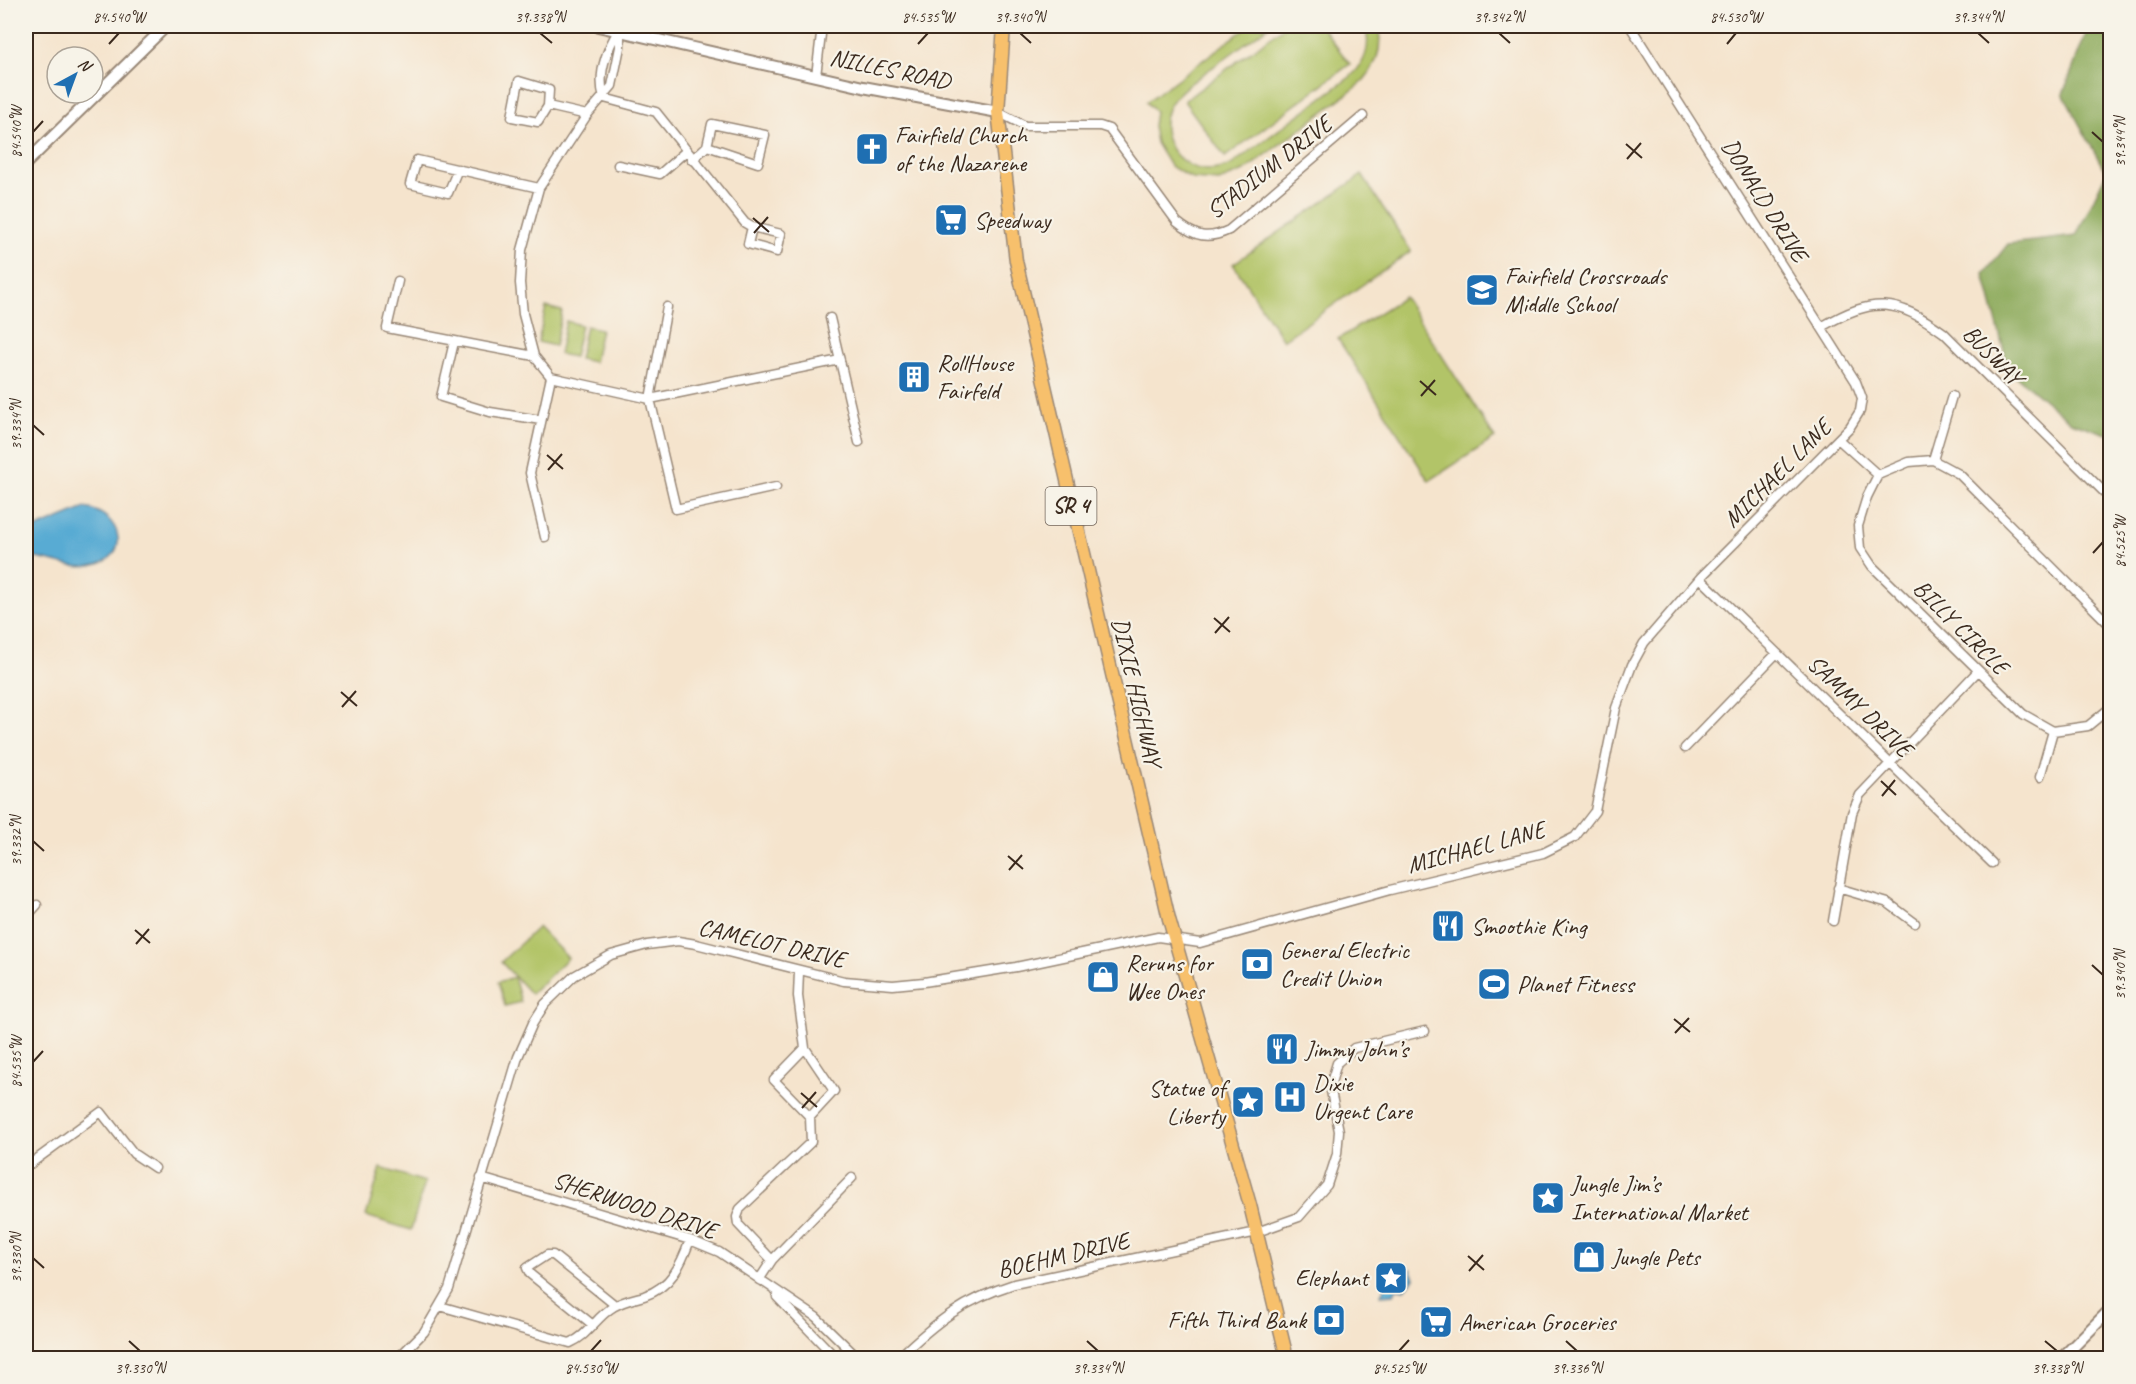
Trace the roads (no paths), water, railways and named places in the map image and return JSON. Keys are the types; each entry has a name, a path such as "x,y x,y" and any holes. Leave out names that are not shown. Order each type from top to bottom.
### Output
{"main road":[{"name":"DIXIE HIGHWAY","path":"1004,26 998,112 1009,220 1018,272 1164,902 1177,941 1257,1233 1287,1359"}],"street":[{"path":"26,163 166,26"},
{"name":"NILLES ROAD","path":"598,26 619,28 816,76 998,112"},
{"path":"816,76 822,26"},
{"name":"DONALD DRIVE","path":"1630,26 1822,326 1856,382 1862,398"},
{"path":"604,98 600,82 609,45 619,28"},
{"path":"519,81 549,90 548,106 538,122 512,117 519,81"},
{"path":"604,98 587,115 539,188 522,250 520,283 523,314 534,356 551,377 650,399 840,360"},
{"path":"604,98 656,112 685,152 745,224 752,227"},
{"path":"548,106 587,115"},
{"name":"STADIUM DRIVE","path":"998,112 1025,126 1100,126 1109,129 1177,222 1188,231 1202,237 1215,236 1229,230 1363,116"},
{"path":"692,160 707,146 712,124 765,135 758,163 707,146"},
{"path":"618,165 660,174 685,152"},
{"path":"458,169 448,193 410,184 417,160 458,169 539,188"},
{"path":"398,281 387,328 534,356"},
{"name":"BUSWAY","path":"1822,326 1848,311 1868,305 1908,310 1924,318 1944,333 2110,498"},
{"path":"667,307 650,399 676,509 776,487"},
{"path":"830,318 860,442"},
{"path":"453,342 441,398 490,412 541,420"},
{"path":"545,537 530,473 551,377"},
{"path":"1933,460 1952,396"},
{"name":"MICHAEL LANE","path":"1177,941 1200,943 1390,890 1543,853 1575,837 1595,811 1616,708 1632,665 1656,625 1850,427 1860,411 1862,398"},
{"path":"1838,439 1878,475 1909,462 1933,460 1959,474 2110,625"},
{"name":"BILLY CIRCLE","path":"1878,475 1867,497 1858,526 1860,548 1872,566 1977,672 2023,714 2053,731"},
{"name":"SAMMY DRIVE","path":"1700,578 1992,863"},
{"path":"1685,748 1777,653"},
{"path":"1833,921 1852,813 1860,795 1977,672"},
{"path":"2040,777 2053,731 2088,726 2110,708"},
{"path":"1838,888 1888,903 1915,923"},
{"path":"26,917 38,906"},
{"name":"CAMELOT DRIVE","path":"398,1359 423,1332 449,1289 524,1042 545,1005 574,976 611,955 628,949 678,942 714,948 799,972 844,981 902,985 1016,967 1158,937 1177,941"},
{"path":"799,972 798,996 805,1047 834,1091 810,1117"},
{"name":"BOEHM DRIVE","path":"898,1359 940,1319 983,1294 1014,1284 1257,1233 1299,1217 1327,1185 1339,1145 1339,1131 1330,1086 1335,1068 1344,1054 1354,1048 1425,1031"},
{"path":"772,1260 738,1224 736,1217 740,1209 812,1142 810,1117 774,1080 805,1047"},
{"path":"26,1167 101,1112 134,1154 155,1168"},
{"name":"SHERWOOD DRIVE","path":"481,1178 690,1240 719,1252 816,1317 858,1359"},
{"path":"759,1280 772,1260 852,1178"},
{"path":"440,1306 563,1342 578,1340 615,1305 646,1295 668,1281 677,1272 690,1240"},
{"path":"593,1325 528,1272 530,1266 547,1255 553,1255 615,1305"},
{"name":"SHERWOOD DRIVE","path":"769,1287 836,1359"},
{"path":"2062,1359 2110,1310"}],"water":[{"path":"85,508 98,512 115,527 118,537 117,547 112,555 103,562 82,567 26,557 26,540 37,528"},
{"path":"1411,1269 1415,1278 1405,1289 1397,1288 1394,1294 1381,1295 1388,1276"}],"railway":[{"path":"1361,1356 1366,1358"}],"place":[{"name":"Fairfield Church of the Nazarene","path":"872,149"},
{"name":"Speedway","path":"951,220"},
{"name":"Fairfield Crossroads Middle School","path":"1482,290"},
{"name":"RollHouse Fairfeld","path":"914,377"},
{"name":"Smoothie King","path":"1448,926"},
{"name":"General Electric Credit Union","path":"1257,964"},
{"name":"Reruns for Wee Ones","path":"1103,977"},
{"name":"Planet Fitness","path":"1494,984"},
{"name":"Jimmy John’s","path":"1282,1049"},
{"name":"Dixie Urgent Care","path":"1290,1097"},
{"name":"Statue of Liberty","path":"1248,1102"},
{"name":"Jungle Jim’s International Market","path":"1548,1198"},
{"name":"Jungle Pets","path":"1589,1257"},
{"name":"Elephant","path":"1391,1278"},
{"name":"Fifth Third Bank","path":"1329,1320"},
{"name":"American Groceries","path":"1436,1322"}]}
